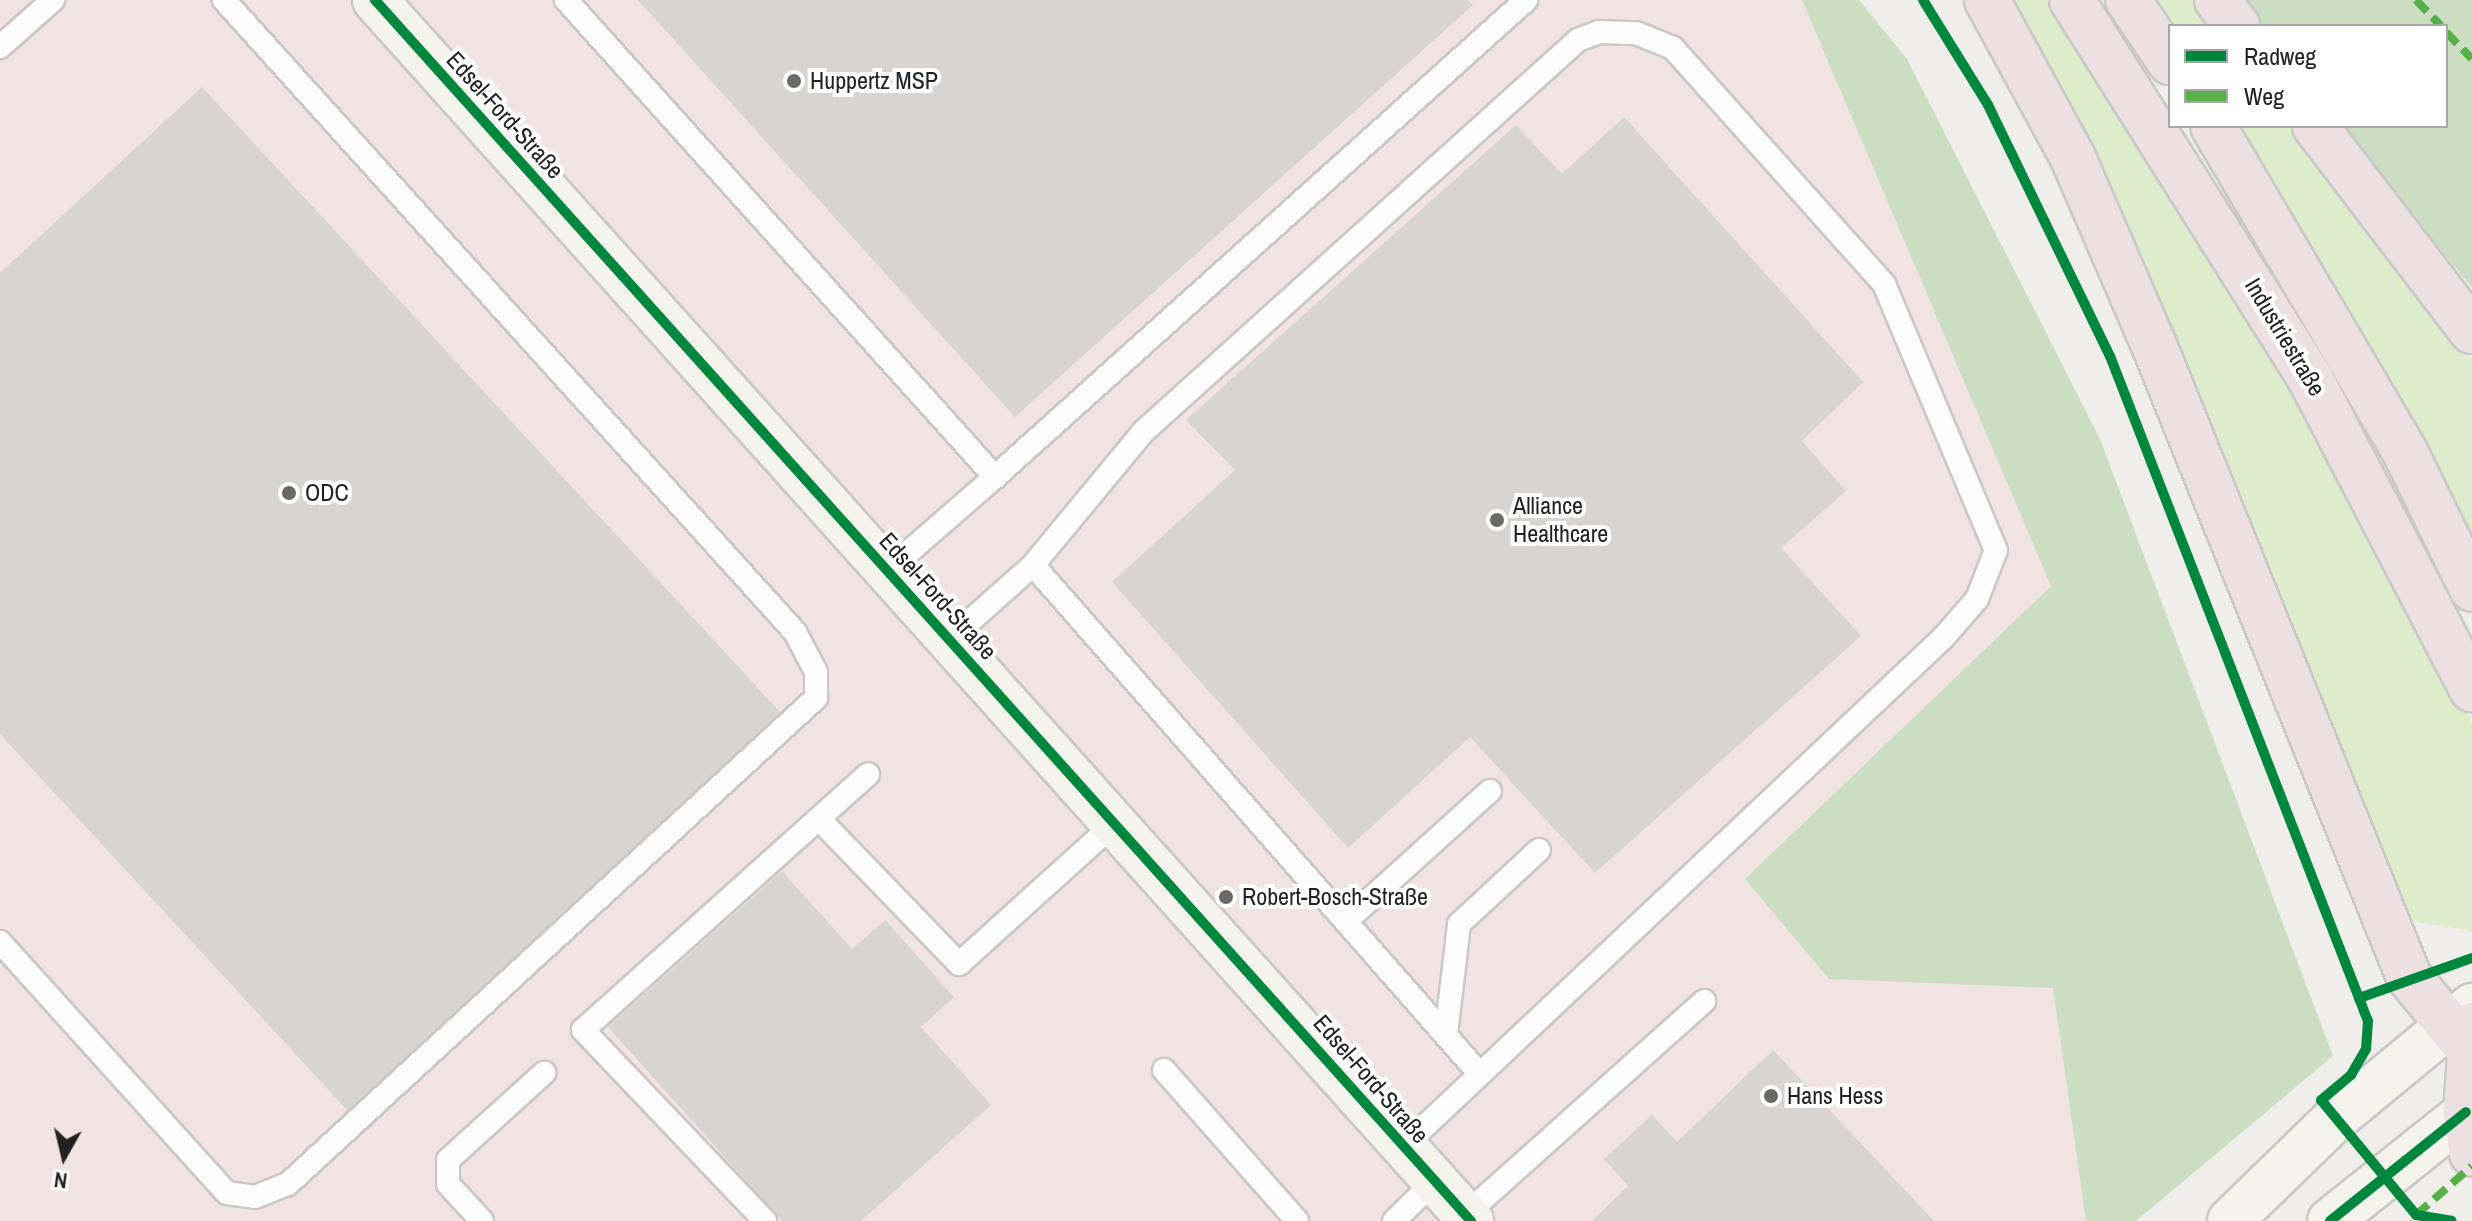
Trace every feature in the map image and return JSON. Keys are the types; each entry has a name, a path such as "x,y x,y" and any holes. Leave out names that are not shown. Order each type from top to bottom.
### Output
{"highway":[{"path":"1987,0 2073,158 2397,947 2466,1032 2470,1125"},
{"name":"Industriestraße","path":"2072,0 2310,378 2472,689"},
{"path":"2128,0 2168,59"},
{"path":"2217,0 2235,24"},
{"name":"Industriestraße","path":"2214,128 2406,454 2472,589"},
{"path":"2317,128 2472,331"}],"street":[{"name":"Edsel-Ford-Straße","path":"375,0 1116,822 1468,1218"},
{"path":"2230,1221 2466,1032"},
{"path":"2330,1221 2470,1125"}],"lane":[{"path":"0,47 53,0"},
{"path":"0,942 227,1193 255,1197 288,1184 816,698 816,672 795,632 224,0"},
{"path":"566,0 995,477"},
{"path":"888,570 1526,0"},
{"path":"950,639 1033,565 1144,431 1554,61 1599,32 1636,33 1673,48 1884,284 1996,550 1977,599 1478,1072 1404,1146"},
{"path":"1033,565 1478,1072"},
{"path":"765,1221 583,1030 821,821 868,774"},
{"path":"1346,921 1490,791"},
{"path":"821,821 959,964 1116,822"},
{"path":"1446,1035 1459,924 1539,850"},
{"path":"1468,1218 1704,1001"},
{"path":"1164,1070 1297,1221"},
{"path":"482,1221 448,1184 448,1160 544,1073"},
{"path":"1394,1221 1435,1181"}],"shaded area":[{"path":"0,0 1802,0 2259,1072 2102,1221 0,1221"}],"green space":[{"path":"1802,0 1859,0 1907,59 2100,439 2333,1056 2136,1221 2086,1221 2053,988 1829,979 1745,879 2051,586"},
{"path":"2004,0 2055,0 2196,211 2429,632 2472,723 2472,931 2411,921 2198,405"},
{"path":"2149,0 2192,0 2210,24 2168,24"},
{"path":"2236,0 2472,0 2472,288 2341,128 2448,128 2448,24 2255,24"},
{"path":"2232,128 2293,128 2472,360 2472,549"}],"building":[{"path":"638,0 1468,0 1473,5 1015,417"},
{"name":"ODC","path":"202,87 781,713 348,1111 0,734 0,273"},
{"name":"Alliance Healthcare","path":"1624,117 1863,382 1802,441 1846,491 1781,548 1861,636 1595,873 1470,737 1348,848 1112,582 1235,470 1186,420 1516,125 1562,174"},
{"path":"782,871 852,949 885,920 954,997 921,1027 991,1105 861,1221 782,1221 608,1027"},
{"name":"Hans Hess","path":"1773,1050 1934,1221 1592,1221 1628,1186 1604,1159 1652,1115 1677,1142"}],"marked path":[{"path":"2416,0 2439,24"},
{"path":"2448,34 2472,59"},
{"path":"2416,1215 2472,1166"}],"cycle path":[{"path":"375,0 1471,1221"},
{"path":"1923,0 1988,105 2110,356 2368,1021 2366,1049 2351,1075 2321,1100 2416,1215 2452,1221"},
{"path":"2359,998 2472,958"},
{"path":"2330,1221 2466,1112"}],"place":[{"name":"Huppertz MSP","path":"794,81"},
{"name":"ODC","path":"289,493"},
{"name":"Alliance Healthcare","path":"1497,520"},
{"name":"Robert-Bosch-Straße","path":"1226,897"},
{"name":"Hans Hess","path":"1771,1096"}]}
